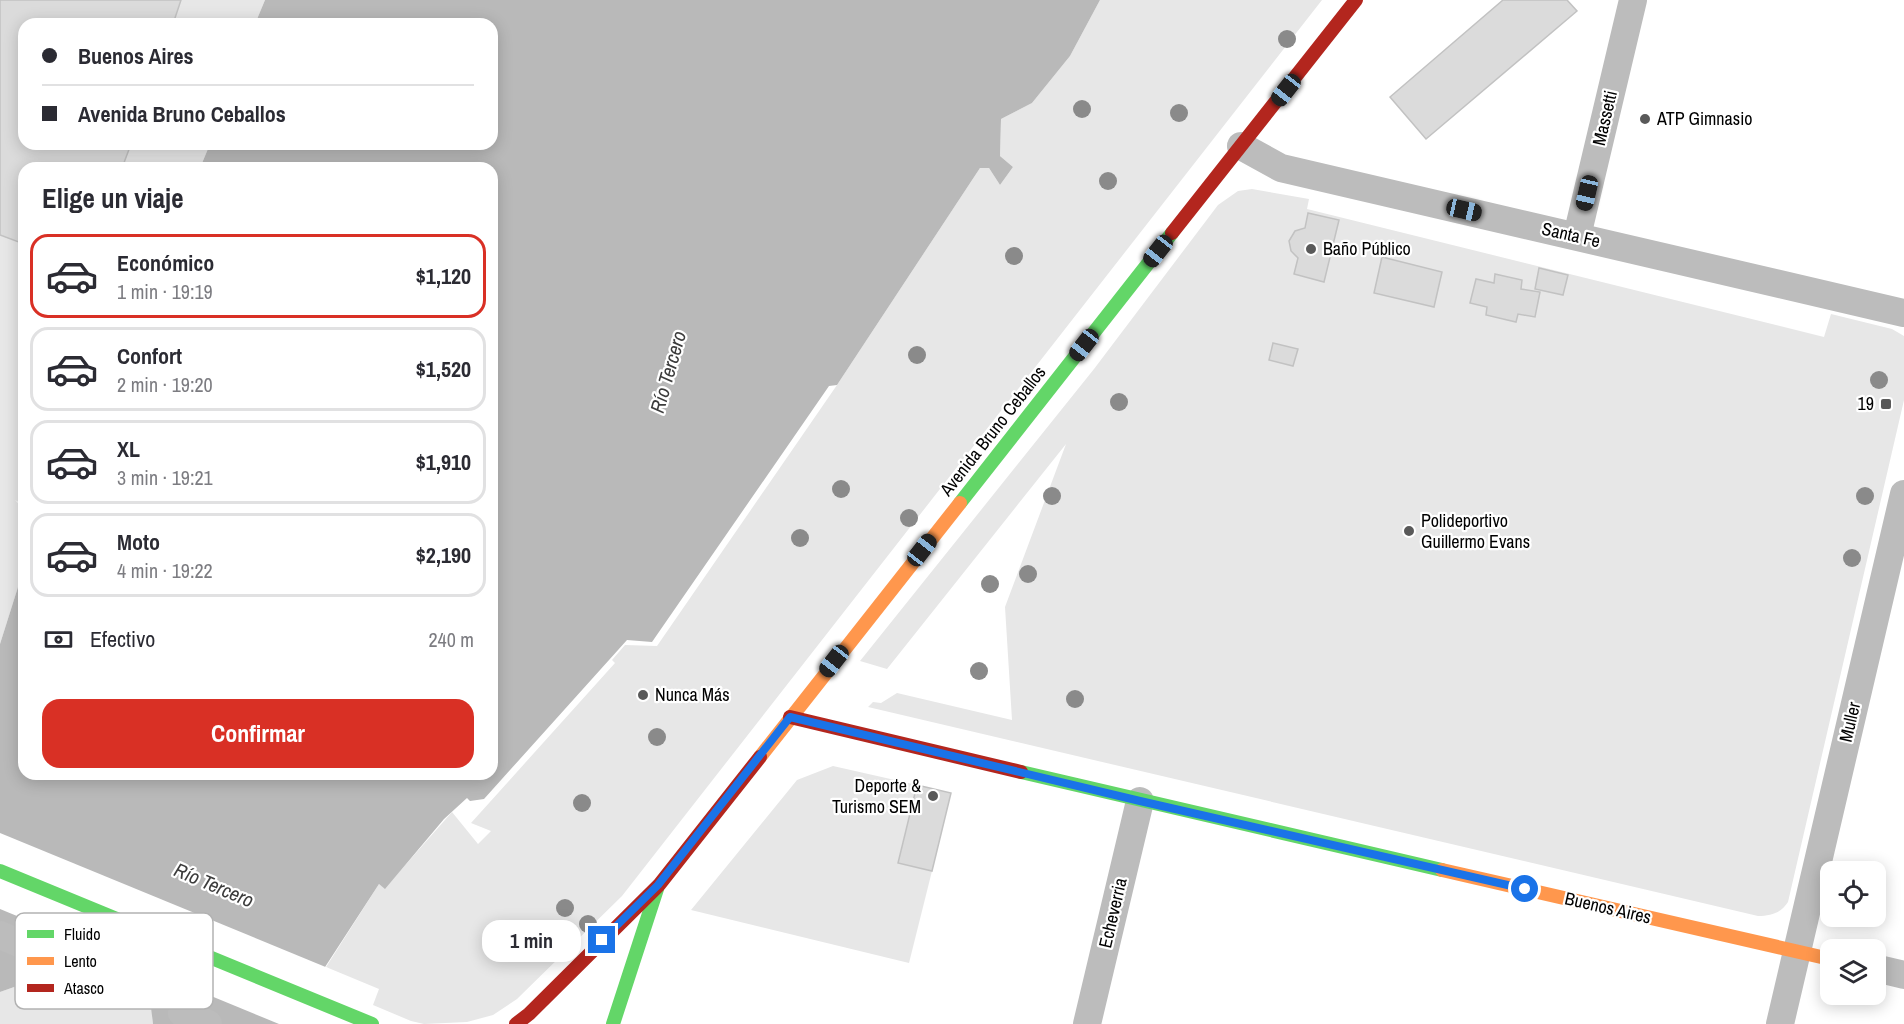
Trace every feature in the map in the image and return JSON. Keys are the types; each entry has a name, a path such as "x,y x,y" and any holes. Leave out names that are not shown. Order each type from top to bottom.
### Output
{"main road":[{"name":"Avenida Bruno Ceballos","path":"516,1024 529,1014 658,885 1356,0"},
{"name":"Buenos Aires","path":"790,717 1140,801 1820,956"},
{"path":"0,871 102,913"},
{"name":"Avenida Bruno Ceballos","path":"613,1024 658,885"},
{"path":"213,959 370,1023"}],"street":[{"name":"Massetti","path":"1577,236 1633,0"},
{"name":"Santa Fe","path":"1241,146 1281,168 1904,313"},
{"name":"Muller","path":"1780,1024 1900,531 1904,494"},
{"name":"Echeverria","path":"1087,1024 1140,801"},
{"path":"0,936 15,942"},
{"path":"1886,971 1904,975"},
{"path":"182,1013 208,1024"}],"shaded area":[{"path":"0,0 265,0 258,18 18,18 18,150 208,150 202,162 18,162 18,502 15,500 18,503 18,587 0,644"},
{"path":"1100,0 1322,0 622,896 517,999 493,1015 467,1022 424,1024 373,1005 379,989 326,967 379,884 385,888 452,812 478,844 491,831 471,823 615,663 612,660 625,645 657,646 837,385 980,168 989,168 1000,185 1013,167 1000,156 1001,119 1032,103 1070,56"},
{"name":"Polideportivo Guillermo Evans","path":"1252,189 1309,199 1307,209 1824,337 1831,314 1892,329 1904,336 1904,400 1788,902 1782,909 1758,916 868,707 873,702 881,703 897,693 1012,720 1005,607 1066,444 887,669 860,661 1094,369 1218,205 1238,191"},
{"path":"833,766 917,785 898,862 932,871 909,963 691,910 797,780"},
{"path":"15,987 15,1009 152,1009 153,1024 0,1024 0,992"}],"water":[{"name":"Río Tercero","path":"265,0 1100,0 1070,56 1032,103 1001,119 1000,156 1013,167 1000,185 989,168 980,168 837,385 829,386 652,642 627,640 484,799 470,801 467,798 444,819 385,889 379,884 288,1024 153,1024 151,1009 213,1009 213,913 15,913 15,987 0,992 0,644 18,587 18,780 498,780 498,162 202,162 208,150 498,150 498,18 258,18"}],"pier":[{"path":"0,833 194,913 15,913 15,915 0,909"},
{"path":"213,921 328,968 292,1024 279,1024 213,997"}],"building":[{"path":"0,0 181,0 175,18 18,18 18,150 129,150 124,162 18,162 18,242 0,235"},
{"path":"1503,0 1567,0 1577,11 1426,139 1390,97"},
{"name":"Baño Público","path":"1308,213 1339,220 1324,282 1294,274 1298,258 1291,251 1289,241 1295,231 1305,228"},
{"path":"1382,257 1442,272 1434,307 1374,293"},
{"path":"1539,268 1568,275 1563,295 1535,289"},
{"path":"1495,274 1522,280 1521,289 1540,292 1535,317 1518,314 1516,322 1486,315 1487,307 1470,303 1476,279 1494,283"},
{"path":"1273,343 1298,349 1293,366 1269,360"},
{"path":"917,785 951,793 932,871 898,863"}],"traffic: fast":[{"path":"960,503 1172,233"},
{"path":"1021,772 1442,870"},
{"path":"0,871 102,913"},
{"path":"613,1024 657,889"},
{"path":"213,959 372,1024"}],"traffic: slow":[{"path":"760,757 960,503"},
{"path":"1442,870 1820,957"}],"traffic: jam":[{"path":"1172,233 1356,0"},
{"path":"790,717 1021,772"},
{"path":"516,1024 529,1014 659,885 760,757"}],"place":[{"name":"ATP Gimnasio","path":"1645,119"},
{"name":"Baño Público","path":"1311,249"},
{"name":"19","path":"1886,404"},
{"name":"Polideportivo Guillermo Evans","path":"1409,531"},
{"name":"Nunca Más","path":"643,695"},
{"name":"Deporte & Turismo SEM","path":"933,796"}],"route":[{"path":"602,940 658,885 790,717 1140,801 1525,889"}]}
